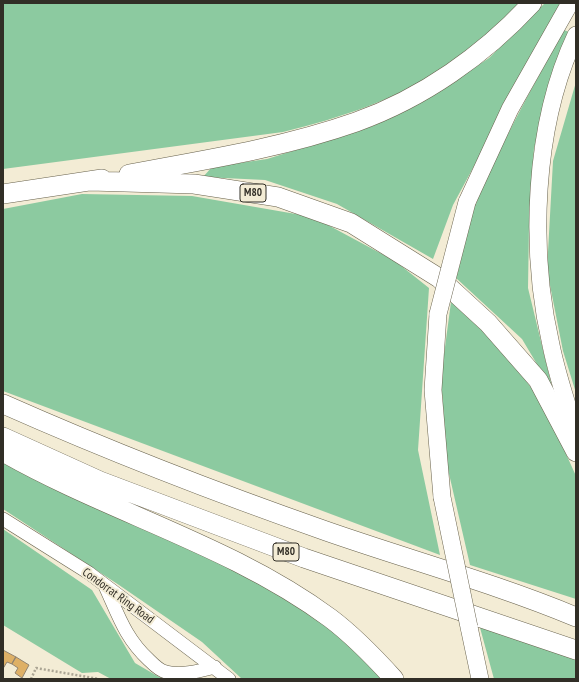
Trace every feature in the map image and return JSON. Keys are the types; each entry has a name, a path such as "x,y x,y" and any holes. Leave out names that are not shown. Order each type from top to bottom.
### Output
{"highway":[{"name":"M80","path":"3,194 90,181 252,151 304,139 357,122 421,92 456,70 487,47 532,3"},
{"name":"M80","path":"90,181 202,185 278,197 351,223 439,278 488,323 538,380 576,452"},
{"path":"3,404 175,477 326,531 576,613"},
{"name":"M80","path":"3,437 100,482 304,558 576,650"},
{"path":"3,452 39,473 201,544 273,582 331,619 373,656 394,679"},
{"path":"536,600 576,617"}],"main road":[{"path":"480,679 442,497 433,390 438,314 467,202 510,109 570,3"},
{"path":"576,35 558,83 544,136 540,170 539,244 541,289 551,345 576,433"}],"street":[{"name":"Condorrat Ring Road","path":"3,519 104,584 229,679"},
{"path":"104,584 126,634 135,648 154,665 165,672 186,674 215,667"}],"path":[{"path":"31,679 36,668 99,679"}],"green space":[{"path":"3,3 525,3 459,58 430,77 390,97 347,114 283,132 3,169"},
{"path":"545,3 562,3 453,205 433,259 337,204 265,180 203,177 212,167 267,159 373,126 442,89 489,58"},
{"path":"564,30 569,32 534,148 529,226 528,288 553,391 522,339 456,278 468,224 491,168 514,121"},
{"path":"576,82 576,393 563,351 547,270 553,161"},
{"path":"82,194 192,196 313,217 395,261 429,288 418,450 440,555 3,391 3,209"},
{"path":"451,302 500,347 543,403 576,476 576,599 470,565 447,465 441,377"},
{"path":"3,458 246,572 314,616 353,646 382,679 242,679 202,642 119,585 3,509"},
{"path":"3,529 92,590 135,663 159,677 168,679 111,679 98,672 82,673 3,625"},
{"path":"479,624 576,659 576,679 494,679"}],"building":[{"path":"3,650 16,657 12,664 7,662 4,667"},
{"path":"16,657 29,665 22,678 15,673 18,668 12,664"}]}
